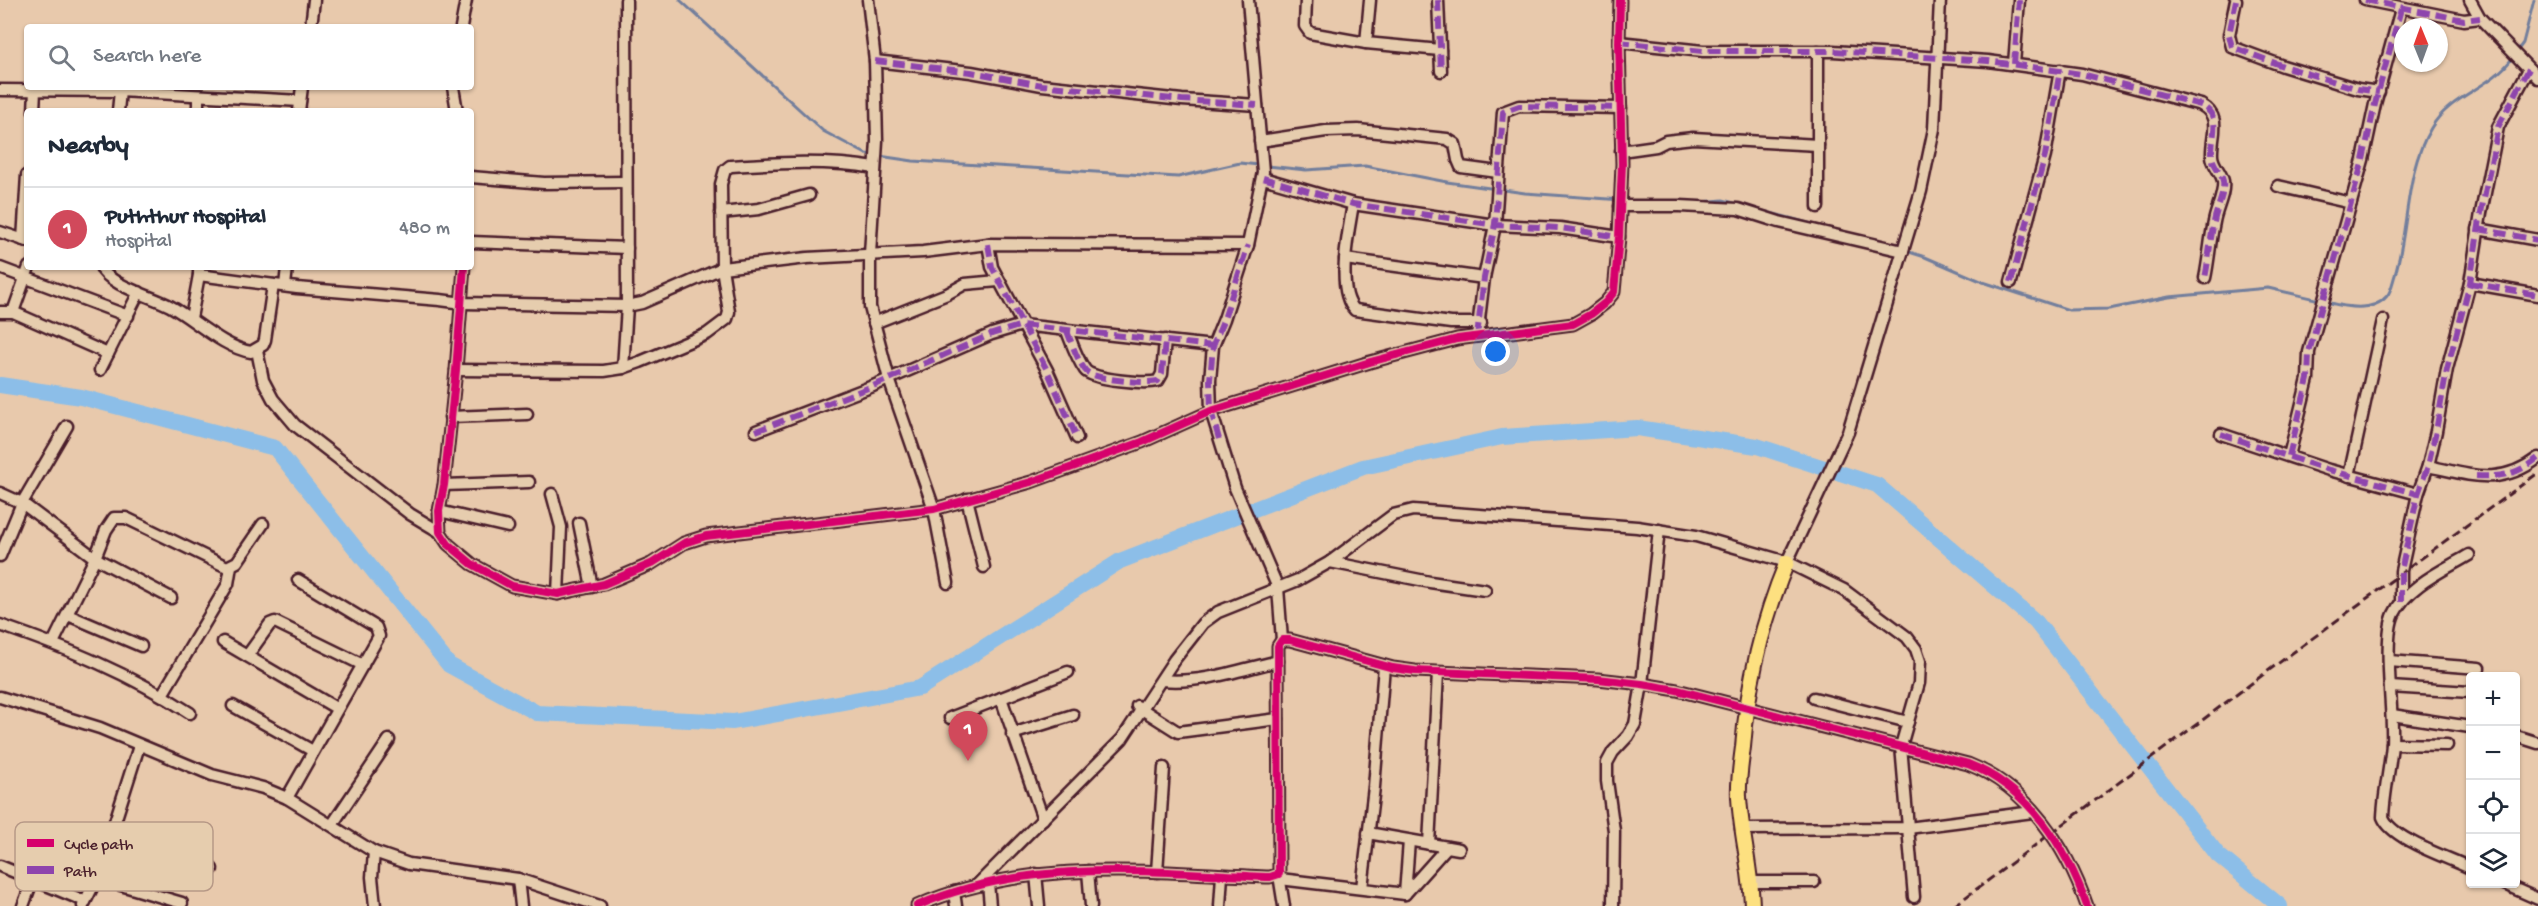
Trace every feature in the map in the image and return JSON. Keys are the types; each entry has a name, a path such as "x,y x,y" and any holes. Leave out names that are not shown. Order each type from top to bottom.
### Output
{"main road":[{"path":"1752,906 1751,882 1741,829 1739,793 1746,707 1757,648 1786,562"}],"street":[{"path":"310,24 314,0"},
{"path":"462,24 466,0"},
{"path":"623,368 627,306 627,0"},
{"path":"868,0 875,61 877,141 870,254 870,307 889,379 934,509 948,583"},
{"path":"1248,0 1263,175 1248,245 1213,346 1210,380 1211,411 1250,523 1278,588 1282,640 1278,646 1279,877 1284,906"},
{"path":"1306,0 1305,26 1310,33 1366,43 1440,50"},
{"path":"1366,43 1370,0"},
{"path":"1438,0 1441,70"},
{"path":"257,350 263,380 273,399 295,425 410,514 440,532 448,544 472,564 512,586 558,594 604,584 651,564 684,543 706,537 934,509 1031,482 1142,442 1211,411 1370,362 1457,339 1573,324 1591,314 1614,292 1621,186 1620,0"},
{"path":"1786,562 1848,432 1921,191 1934,129 1940,0"},
{"path":"2014,64 2019,0"},
{"path":"2236,0 2229,35 2232,46 2283,66 2346,86 2379,92"},
{"path":"2365,0 2464,20 2480,18"},
{"path":"2470,0 2480,18 2538,78"},
{"path":"2289,456 2304,402 2309,352 2351,203 2401,9"},
{"path":"1619,42 1703,51 1818,51 2014,64 2060,70 2201,105 2208,109 2214,119 2216,134 2212,155 2214,165 2223,180 2223,188 2213,222 2205,278"},
{"path":"1818,51 1818,207"},
{"path":"875,61 971,72 1042,86 1257,105"},
{"path":"2401,602 2401,571 2470,283 2498,127 2526,67"},
{"path":"2011,282 2045,156 2060,70"},
{"path":"0,90 198,96 300,106 302,90"},
{"path":"34,108 35,90"},
{"path":"454,90 456,108"},
{"path":"118,108 120,92"},
{"path":"198,96 198,108"},
{"path":"1477,336 1484,278 1495,225 1503,112 1519,106 1621,108"},
{"path":"1261,144 1326,131 1359,130 1447,139 1455,144 1461,167 1498,175"},
{"path":"1621,151 1650,148 1666,141 1693,138 1818,145"},
{"path":"456,369 604,371 623,368 707,334 722,325 729,312 722,268 722,177 730,166 810,161 876,165"},
{"path":"1263,175 1353,204 1495,225 1560,228 1619,237"},
{"path":"474,177 544,183 626,182"},
{"path":"2278,186 2351,203"},
{"path":"722,213 759,208 809,195"},
{"path":"1353,204 1345,259 1346,299 1355,310 1451,323 1480,324"},
{"path":"1620,209 1680,206 1738,209 1901,256"},
{"path":"2478,229 2538,240"},
{"path":"0,232 24,240"},
{"path":"474,242 627,248"},
{"path":"191,318 199,271 273,285 463,303 627,306 642,303 722,268 807,258 923,252 988,244 1248,245"},
{"path":"988,244 992,267 998,281 1047,370 1077,438"},
{"path":"1345,259 1484,278"},
{"path":"0,268 27,272 128,316"},
{"path":"103,270 109,278 191,318 242,351 257,350 265,340 273,285"},
{"path":"285,286 286,270"},
{"path":"440,532 439,511 444,485 463,303 464,270"},
{"path":"13,312 27,272"},
{"path":"874,323 947,294 965,284 998,281"},
{"path":"2470,283 2538,296"},
{"path":"100,370 139,292"},
{"path":"0,312 13,312 108,354"},
{"path":"2349,476 2384,320"},
{"path":"756,431 889,379 992,334 1022,325 1213,346"},
{"path":"1067,331 1085,370 1090,375 1100,378 1158,381 1162,374 1165,340"},
{"path":"450,417 527,414"},
{"path":"0,556 22,503 68,426"},
{"path":"2221,434 2349,476 2418,494"},
{"path":"2428,466 2476,476 2502,477 2522,470 2538,458"},
{"path":"444,485 530,482"},
{"path":"0,493 22,503 95,558 171,597"},
{"path":"552,494 561,527 558,594"},
{"path":"967,499 984,567"},
{"path":"976,885 1122,739 1139,708 1203,623 1218,612 1298,580 1330,562 1393,515 1413,510 1637,527 1696,537 1786,562 1844,590 1907,637 1916,649 1920,661 1919,682 1901,746 1914,897"},
{"path":"439,511 508,527"},
{"path":"53,644 95,558 110,521 119,517 222,565 231,566"},
{"path":"579,523 592,587"},
{"path":"162,695 228,584 231,566 263,524"},
{"path":"1613,906 1614,831 1607,781 1607,763 1612,752 1628,736 1635,724 1642,684 1659,530"},
{"path":"2466,866 2399,835 2386,825 2383,806 2392,744 2389,661 2393,615 2401,602 2426,581 2469,555"},
{"path":"1330,562 1430,582 1485,590"},
{"path":"287,798 336,708 379,636 376,627 298,580"},
{"path":"68,615 141,646"},
{"path":"248,656 270,624 275,622 363,665"},
{"path":"0,626 53,644 135,679 190,713"},
{"path":"1282,640 1290,640 1384,666 1438,673 1598,679 1642,684 1746,707 1901,746 1984,770 2001,780 2052,832 2071,864 2087,906"},
{"path":"223,642 336,708"},
{"path":"1162,680 1192,681 1278,661"},
{"path":"2389,661 2479,668"},
{"path":"1362,888 1384,666"},
{"path":"950,718 1068,672"},
{"path":"1429,844 1438,673"},
{"path":"2391,687 2466,692"},
{"path":"0,697 100,728 212,775 263,788 287,798 374,852 410,864 518,879 600,906"},
{"path":"1001,698 1043,819"},
{"path":"1814,698 1908,722"},
{"path":"233,706 313,751"},
{"path":"1139,708 1178,732 1278,719"},
{"path":"1012,734 1073,715"},
{"path":"2392,715 2466,726"},
{"path":"2520,737 2538,742"},
{"path":"332,825 389,740"},
{"path":"2392,744 2447,745"},
{"path":"115,822 139,746"},
{"path":"1157,872 1164,768"},
{"path":"1741,829 1908,828 2033,812"},
{"path":"1368,833 1459,849"},
{"path":"1405,894 1409,841"},
{"path":"1405,894 1447,847"},
{"path":"374,852 372,877 375,906"},
{"path":"0,866 15,872"},
{"path":"1088,871 1091,906"},
{"path":"917,906 976,885 1036,874 1088,871 1279,877 1405,894"},
{"path":"1036,874 1039,906"},
{"path":"1220,906 1222,875"},
{"path":"518,879 521,906"},
{"path":"1751,882 1814,882"},
{"path":"988,883 990,906"},
{"path":"2513,888 2538,899"},
{"path":"23,906 29,891"},
{"path":"57,891 84,904"},
{"path":"141,891 182,903"},
{"path":"954,892 956,906"}],"waterway":[{"path":"680,0 823,131 866,154 913,161 1178,177 1240,163 1306,170 1365,166 1447,182 1525,193 1636,201"},
{"path":"2517,51 2523,43 2534,0"},
{"path":"2327,302 2342,306 2367,307 2381,301 2388,294 2400,257 2416,162 2431,128 2449,107 2494,77 2513,57"},
{"path":"1700,202 1723,200 1738,204"},
{"path":"1744,206 1827,228"},
{"path":"1906,251 1983,282 2069,310 2109,309 2169,297 2268,288 2320,300"},
{"path":"0,385 81,397 275,448 449,665 537,713 733,722 920,688 1120,561 1363,467 1502,437 1637,428 1757,446 1877,485 2036,622 2218,855 2280,906"}],"railway":[{"path":"1954,906 2276,665 2538,473"}],"marked path":[{"path":"1438,0 1441,71"},
{"path":"2014,64 2019,0"},
{"path":"2236,0 2229,35 2232,47 2283,66 2358,89 2379,92"},
{"path":"2365,0 2464,20 2480,18"},
{"path":"2289,456 2308,379 2309,352 2363,160 2375,104 2401,9"},
{"path":"1619,42 1703,51 1833,51 1988,61 2082,74 2201,105 2208,110 2214,121 2212,159 2223,181 2205,278"},
{"path":"875,61 971,72 1042,85 1182,100 1257,105"},
{"path":"2401,602 2401,571 2418,494 2428,466 2436,431 2447,369 2470,283 2498,127 2529,69"},
{"path":"2011,282 2045,156 2060,70"},
{"path":"1477,336 1484,278 1495,225 1503,112 1519,106 1621,108"},
{"path":"1263,178 1353,204 1495,225 1560,228 1619,237 1619,234"},
{"path":"2478,229 2538,240"},
{"path":"988,244 992,267 1047,370 1077,438"},
{"path":"1219,439 1211,411 1210,380 1213,346 1248,245"},
{"path":"2470,283 2538,295"},
{"path":"756,431 873,386 992,334 1022,325 1213,346"},
{"path":"1067,331 1085,370 1108,379 1158,381 1162,374 1165,340"},
{"path":"2221,434 2329,470 2418,494"},
{"path":"2476,476 2509,474 2538,458"}],"cycle path":[{"path":"464,270 456,370 444,485 439,511 440,532 448,544 472,564 512,586 558,594 604,584 651,564 684,543 706,536 934,509 1031,482 1142,442 1211,411 1370,362 1457,339 1573,324 1591,314 1614,292 1622,164 1620,0"},
{"path":"917,906 959,890 1003,880 1047,874 1091,871 1270,877 1279,874 1278,646 1282,640 1290,640 1393,668 1415,671 1598,679 1677,690 1968,764 1990,774 2027,804 2056,842 2079,884 2087,906"}],"place":[{"name":"Puththur Hospital","path":"968,761"}]}
